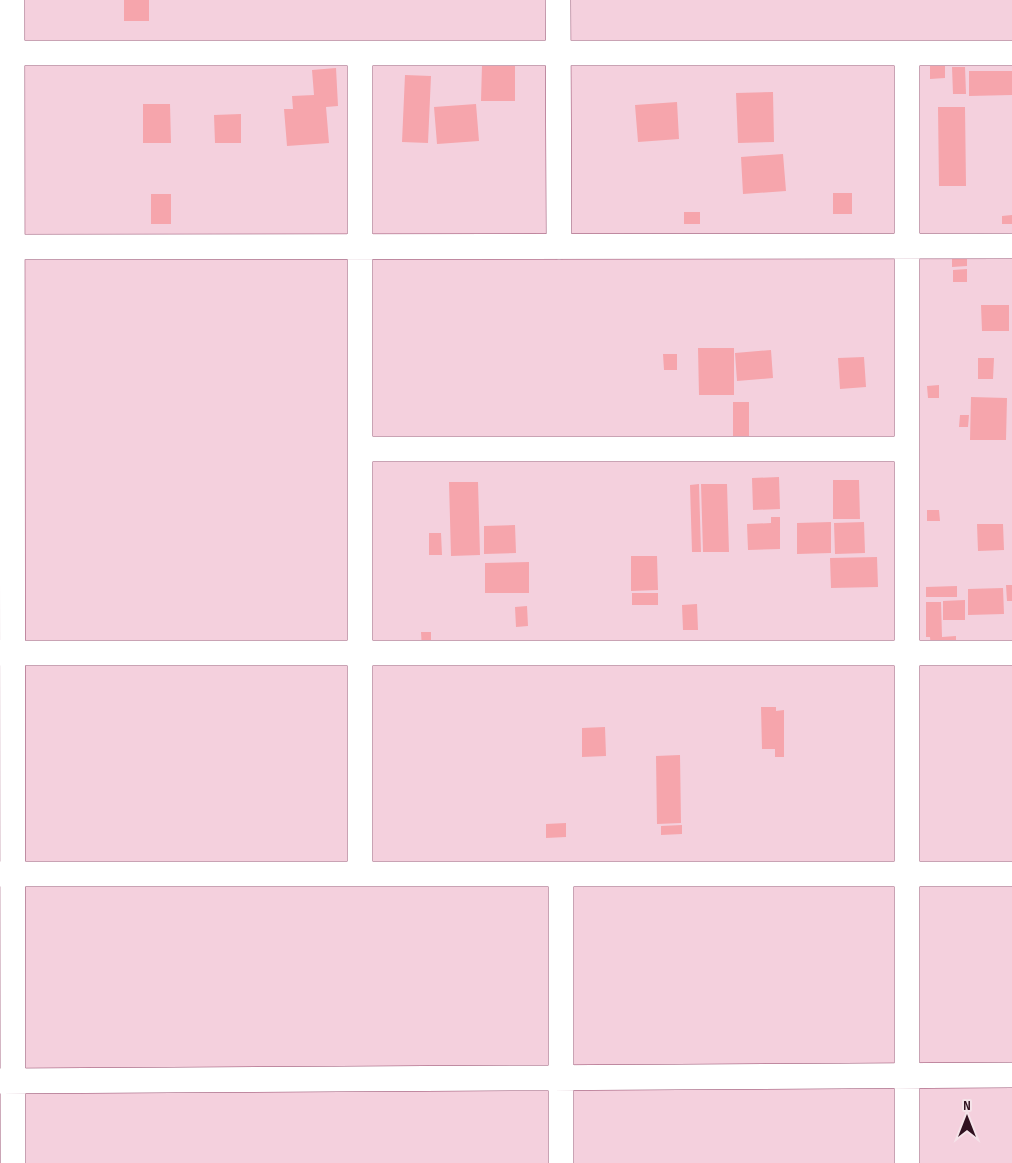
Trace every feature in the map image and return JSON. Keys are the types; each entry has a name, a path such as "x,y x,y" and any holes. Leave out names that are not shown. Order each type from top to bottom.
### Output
{"street":[{"path":"12,0 6,53 6,1081 13,1163"},
{"path":"558,0 558,246"},
{"path":"6,53 1012,53"},
{"path":"360,53 360,874"},
{"path":"907,53 907,1163"},
{"path":"6,247 1012,246"},
{"path":"360,449 907,449"},
{"path":"6,653 1012,653"},
{"path":"6,874 1012,874"},
{"path":"561,874 561,1163"},
{"path":"6,1081 1012,1075"}],"building":[{"path":"124,0 149,0 149,21 124,21"},
{"path":"482,65 515,65 515,101 481,101"},
{"path":"930,65 945,65 945,78 930,79"},
{"path":"952,67 965,67 966,94 953,94"},
{"path":"336,68 338,106 326,107 329,143 287,146 284,109 293,109 292,96 314,95 312,70"},
{"path":"969,71 1012,71 1012,95 969,96"},
{"path":"405,75 431,76 428,143 402,142"},
{"path":"773,92 774,142 738,143 736,93"},
{"path":"677,102 679,139 638,142 635,105"},
{"path":"143,104 170,104 171,143 143,143"},
{"path":"476,104 479,141 437,144 434,107"},
{"path":"938,107 965,107 966,186 939,186"},
{"path":"241,114 241,143 215,143 214,115"},
{"path":"783,154 786,191 743,194 741,157"},
{"path":"833,193 852,193 852,214 833,214"},
{"path":"151,194 171,194 171,224 151,224"},
{"path":"684,212 700,212 700,224 684,224"},
{"path":"1012,215 1012,224 1002,224 1002,216"},
{"path":"952,254 967,254 967,266 952,267"},
{"path":"967,269 967,282 953,282 953,270"},
{"path":"981,305 1009,305 1009,331 982,331"},
{"path":"698,348 734,348 734,395 699,395"},
{"path":"771,350 773,378 737,381 735,353"},
{"path":"663,354 677,354 677,370 664,370"},
{"path":"864,357 866,387 840,389 838,358"},
{"path":"978,358 994,358 993,379 978,379"},
{"path":"939,385 939,398 928,398 927,386"},
{"path":"971,397 1007,398 1006,440 970,440"},
{"path":"733,402 749,402 749,437 733,437"},
{"path":"960,415 969,415 968,427 959,427"},
{"path":"779,477 780,509 753,510 752,478"},
{"path":"833,480 859,480 860,519 833,519"},
{"path":"449,482 478,482 480,555 451,556"},
{"path":"699,484 701,552 692,552 690,485"},
{"path":"701,484 727,484 729,552 703,552"},
{"path":"927,510 939,510 940,521 927,521"},
{"path":"771,517 780,517 780,549 748,550 747,524 771,523"},
{"path":"831,522 831,553 797,554 797,523"},
{"path":"864,522 865,553 835,554 834,523"},
{"path":"977,524 1003,524 1004,550 978,551"},
{"path":"515,525 516,553 484,554 484,526"},
{"path":"429,533 441,533 442,555 429,555"},
{"path":"631,556 657,556 658,590 631,591"},
{"path":"877,557 878,587 831,588 830,558"},
{"path":"529,562 529,593 485,593 485,563"},
{"path":"1006,585 1012,585 1012,601 1007,601"},
{"path":"957,586 957,597 926,597 926,587"},
{"path":"1003,588 1004,614 968,615 968,589"},
{"path":"632,593 658,593 658,605 632,605"},
{"path":"965,600 965,620 943,620 943,601"},
{"path":"926,602 941,602 942,637 956,636 956,649 931,649 930,637 926,637"},
{"path":"697,604 698,630 683,630 682,605"},
{"path":"527,606 528,626 516,627 515,607"},
{"path":"421,632 431,632 431,650 422,650"},
{"path":"761,707 776,707 776,711 784,710 784,757 775,757 775,749 762,749"},
{"path":"605,727 606,756 582,757 582,728"},
{"path":"680,755 681,823 657,824 656,756"},
{"path":"566,823 566,837 546,838 546,824"},
{"path":"682,825 682,834 661,835 661,826"}]}
